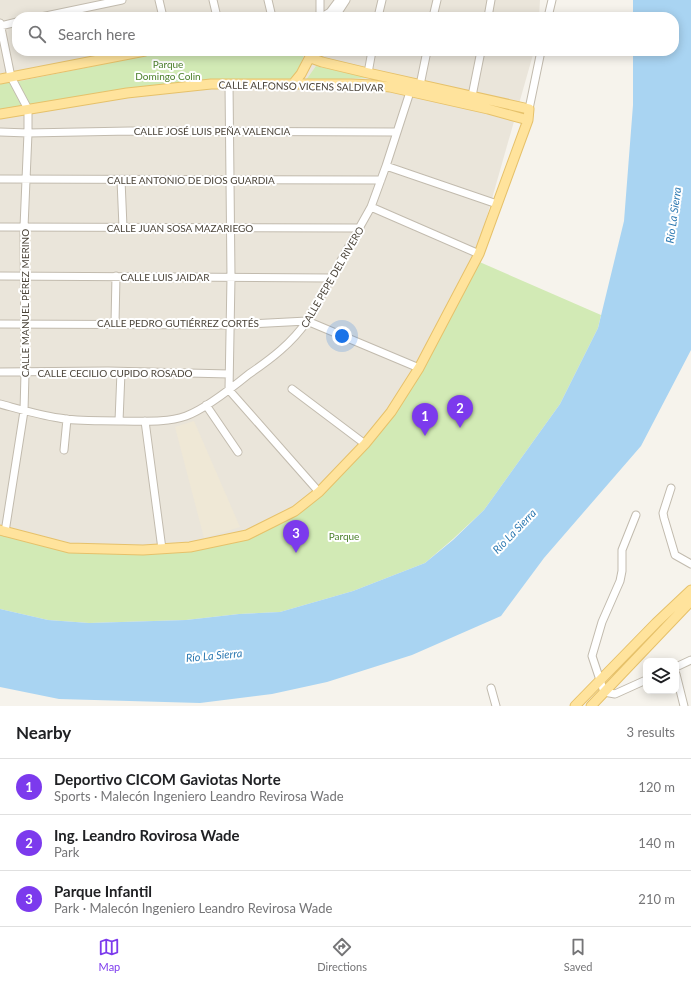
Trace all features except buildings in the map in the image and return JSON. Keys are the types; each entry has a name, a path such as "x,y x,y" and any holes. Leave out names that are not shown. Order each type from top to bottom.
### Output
{"main road":[{"path":"0,79 119,56"},
{"path":"292,85 301,74 311,56"},
{"path":"2,532 69,548 142,550 190,547 247,535 295,511 320,492 365,444 390,412 419,368 479,254 528,120 529,109 322,62 314,56"},
{"name":"CALLE ALFONSO VICENS SALDIVAR","path":"0,114 206,84 373,85 488,109 528,120"},
{"path":"575,706 656,623 691,590"},
{"path":"592,705 691,601"}],"street":[{"path":"66,12 122,0"},
{"path":"159,0 162,12"},
{"path":"213,0 216,12"},
{"path":"268,0 271,12"},
{"path":"320,0 321,12"},
{"path":"330,12 339,0"},
{"path":"338,12 346,0"},
{"path":"379,12 382,0"},
{"path":"435,12 437,0"},
{"path":"489,12 491,0"},
{"path":"549,12 552,0"},
{"path":"0,24 12,23"},
{"name":"CALLE MANUEL PÉREZ MERINO","path":"0,24 11,77 28,109 24,227 24,411 2,532"},
{"path":"368,73 371,56"},
{"path":"410,92 420,85 426,56"},
{"path":"472,96 480,56"},
{"path":"529,109 540,56"},
{"path":"229,84 231,180 229,390 320,492"},
{"name":"CALLE PEPE DEL RIVERO","path":"0,404 24,411 68,419 164,421 188,416 229,390 283,348 301,330 307,321 371,207 410,92"},
{"name":"CALLE JOSÉ LUIS PEÑA VALENCIA","path":"0,132 397,132"},
{"path":"386,166 497,204"},
{"name":"CALLE ANTONIO DE DIOS GUARDIA","path":"0,179 381,180"},
{"path":"121,180 123,227"},
{"path":"371,207 479,254"},
{"name":"CALLE JUAN SOSA MAZARIEGO","path":"0,227 230,229 360,228"},
{"name":"CALLE LUIS JAIDAR","path":"0,276 331,278"},
{"path":"115,323 116,276"},
{"name":"CALLE PEDRO GUTIÉRREZ CORTÉS","path":"0,324 115,323 230,325 307,321 419,368"},
{"name":"CALLE CECILIO CUPIDO ROSADO","path":"0,372 229,374"},
{"path":"119,421 121,372"},
{"path":"292,389 365,444"},
{"path":"206,405 238,452"},
{"path":"64,450 68,419"},
{"path":"145,421 162,549"},
{"path":"671,488 663,513 664,518 675,555 691,564"},
{"path":"636,515 622,550 622,571 620,581 602,622 592,656 604,692 615,694 643,681"},
{"path":"679,666 691,660"},
{"path":"679,686 684,706"},
{"path":"491,688 496,706"}],"shaded area":[{"path":"0,0 540,0 539,12 12,12 12,56 533,56 468,283 386,422 292,516 194,549 50,549 0,531"},
{"path":"194,421 240,527 204,538 175,427"}],"green space":[{"name":"Parque Domingo Colin","path":"143,56 303,56 300,67 291,81 30,105 16,82"},
{"path":"316,66 370,78 306,80"},
{"path":"10,78 24,107 0,111 0,81"},
{"name":"Parque","path":"475,260 601,315 598,328 560,404 484,510 425,563 353,591 280,612 239,614 186,620 89,623 48,620 0,609 0,530 69,548 162,549 247,535 295,511 391,412"}],"water":[{"name":"Río La Sierra","path":"633,0 691,0 691,350 641,446 544,558 501,616 412,655 327,682 272,694 200,703 59,699 0,687 0,609 48,620 89,623 186,620 239,614 280,612 353,591 425,563 453,540 484,510 560,404 598,328 624,221 633,105 633,56 679,56 679,12 633,12"}],"place":[{"name":"Ing. Leandro Rovirosa Wade","path":"460,428"},
{"name":"Deportivo CICOM Gaviotas Norte","path":"425,436"},
{"name":"Parque Infantil","path":"296,553"}]}
